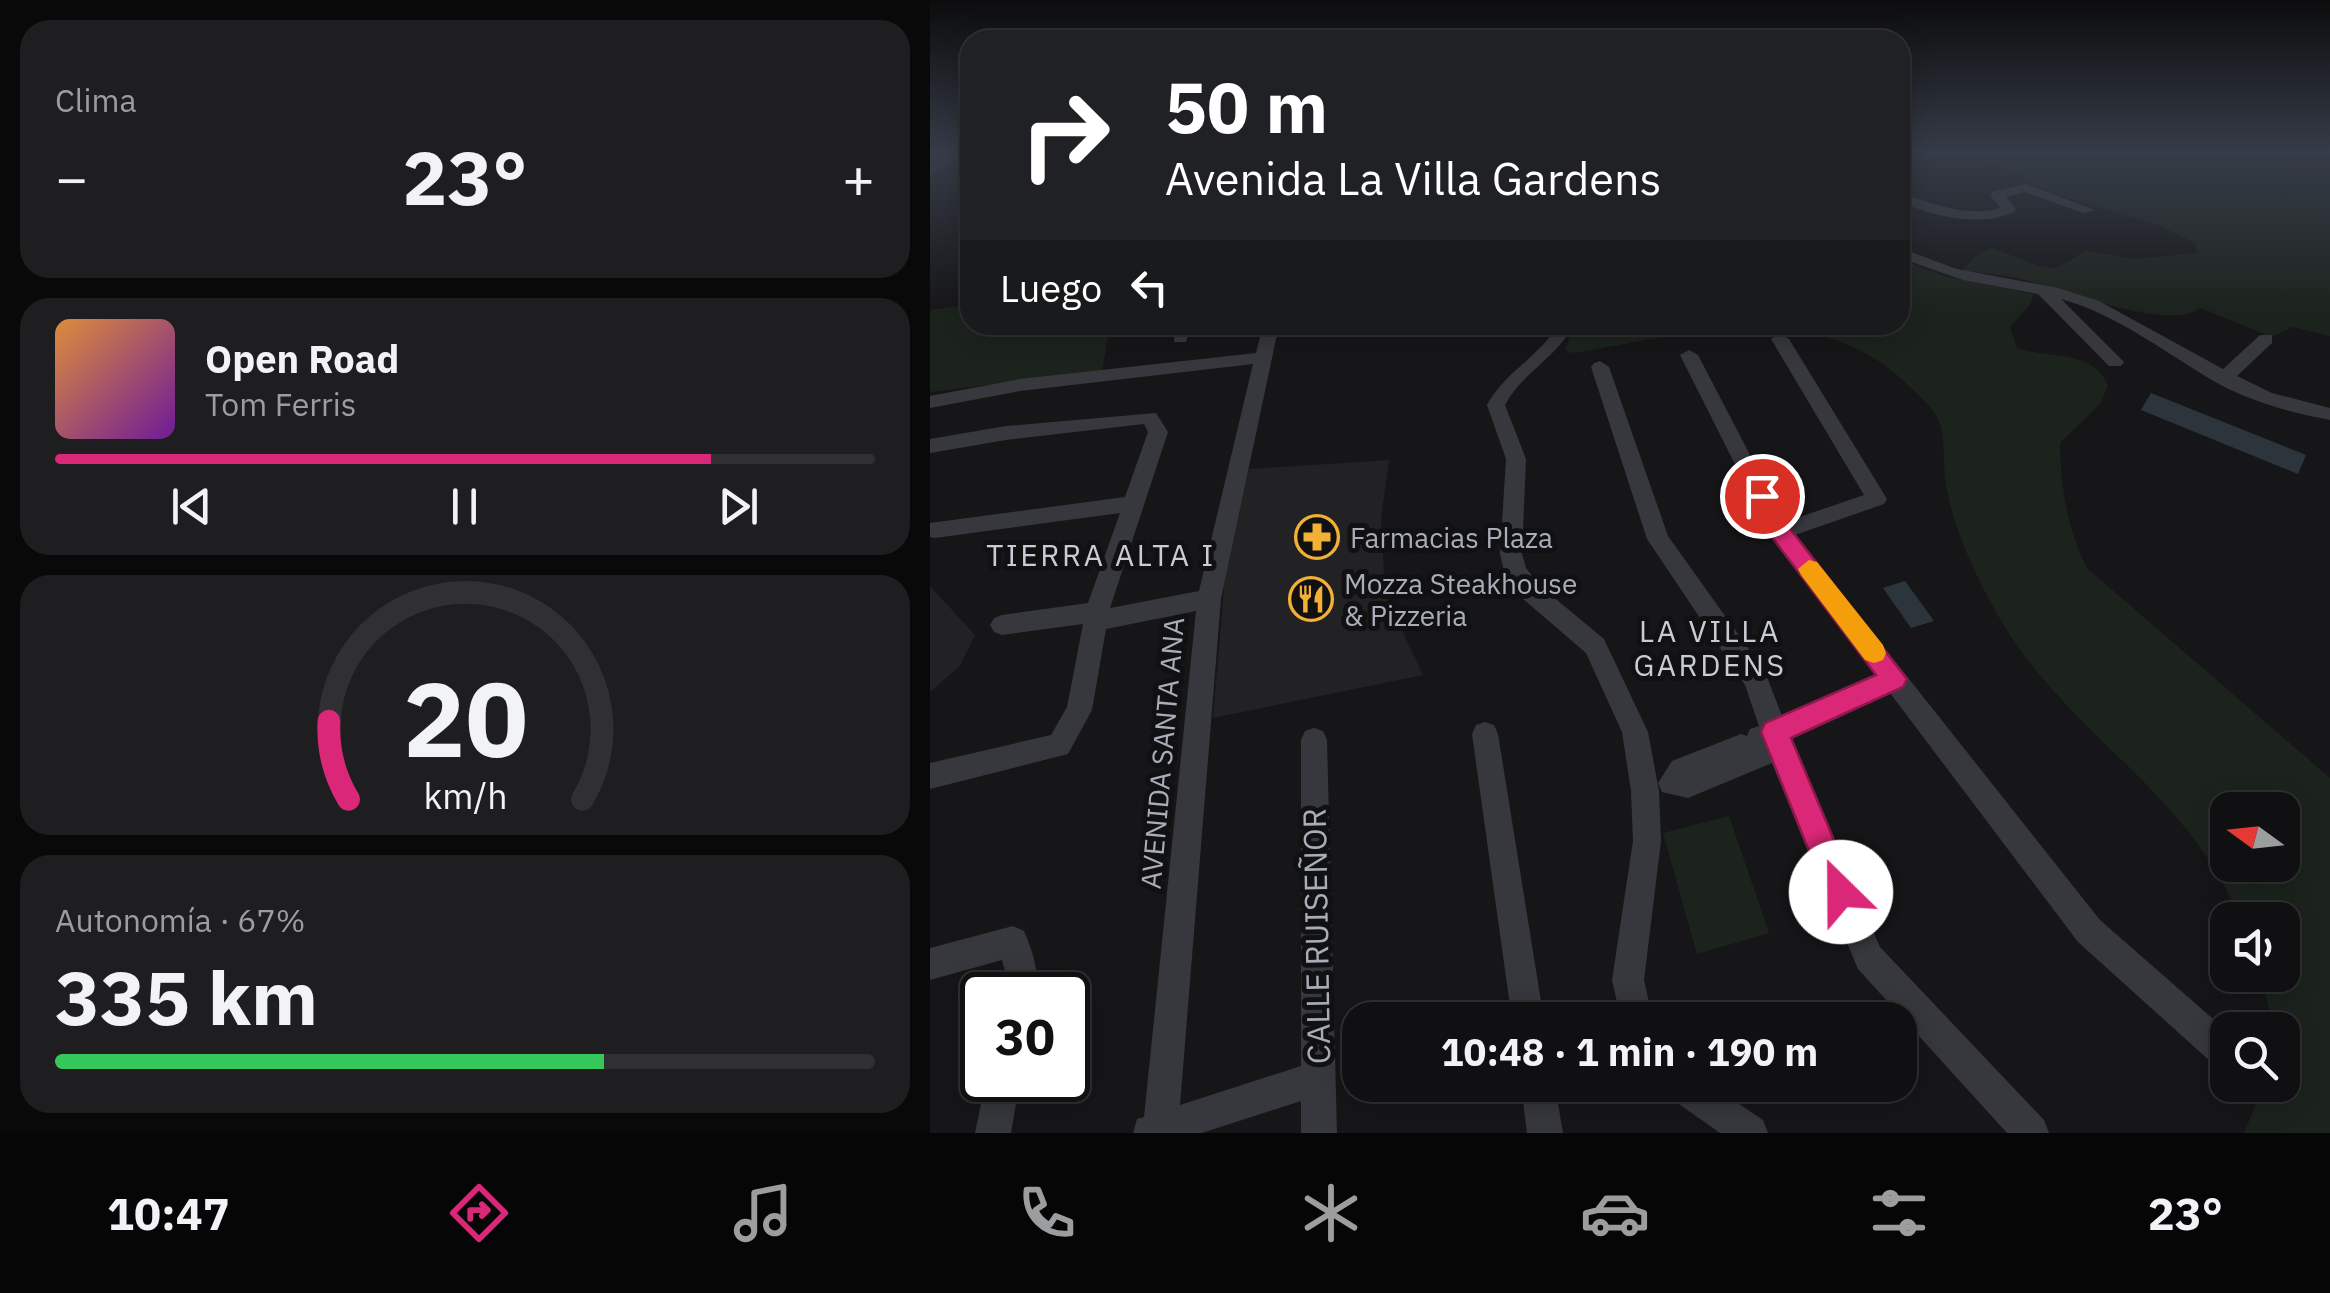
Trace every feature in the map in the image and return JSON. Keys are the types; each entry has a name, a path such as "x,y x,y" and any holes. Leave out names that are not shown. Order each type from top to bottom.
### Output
{"street":[{"path":"1927,206 1998,215 2009,209 2006,206"},
{"path":"2076,206 2088,210"},
{"path":"1910,257 1952,273 2063,294 2116,314 2222,379 2284,406 2330,414"},
{"path":"2046,293 2116,362"},
{"name":"AVENIDA SANTA ANA","path":"1156,1132 1209,599 1269,335"},
{"path":"1561,335 1510,382 1496,406 1516,458 1510,554 1515,570 1531,592 1595,646 1658,787 1628,980 1633,1002"},
{"path":"1780,339 1877,499 1780,532"},
{"path":"2222,379 2266,340"},
{"path":"1689,355 1780,532 2089,931 2210,1038"},
{"path":"930,402 1020,385 1266,357"},
{"path":"1600,367 1658,538 1756,680 1761,738 1870,958 2031,1133"},
{"path":"930,446 1149,417 1158,432 1096,617 1079,710 1060,745 930,776"},
{"path":"935,530 1132,504"},
{"path":"1002,625 1096,617 1209,599"},
{"path":"1658,787 1682,770 1894,679"},
{"path":"1485,734 1525,1002"},
{"name":"CALLE RUISEÑOR","path":"1314,740 1319,1133"},
{"path":"930,964 1013,942 1020,972"},
{"path":"1156,1132 1318,1078"},
{"path":"992,1133 998,1102"},
{"path":"1541,1102 1546,1133"},
{"path":"1705,1102 1750,1133"}],"shaded area":[{"path":"2094,206 2330,206 2330,336 2293,327 2272,337 2200,308 2186,314 2143,313 2023,280 1961,271 1980,253 1992,248 2055,268 2087,251 2133,259 2197,253 2195,243 2160,226"},
{"path":"1910,263 1944,276 2033,294 2031,303 2010,327 2017,348 2069,357 2101,374 2108,386 2100,404 2060,443 2066,508 2088,569 2330,778 2330,1133 2244,1133 2257,1102 2300,1102 2300,1012 2270,1012 2265,992 2300,992 2300,902 2231,902 2222,882 2300,882 2300,792 2210,792 2210,863 2173,813 2057,695 2017,645 1990,602 1958,530 1946,485 1940,425 1934,412 1906,383 1870,356 1813,335 1910,335"},
{"path":"960,306 960,335 1108,335 1102,371 930,392 930,310"},
{"path":"1570,335 1678,335 1659,338 1573,353 1565,350"},
{"path":"2151,393 2306,455 2298,474 2141,410"},
{"path":"1389,460 1381,519 1385,594 1423,675 1213,718 1225,577 1249,469"},
{"path":"1905,581 1934,621 1911,628 1883,588"},
{"path":"930,586 975,635 960,666 930,692"},
{"path":"1729,816 1769,933 1697,954 1663,833"}],"slow traffic":[{"path":"1809,569 1874,653"}],"place":[{"name":"Farmacias Plaza","path":"1317,537"},
{"name":"Mozza Steakhouse & Pizzeria","path":"1311,599"}],"district":[{"name":"TIERRA ALTA I","path":"1101,554"},
{"name":"LA VILLA GARDENS","path":"1710,647"}],"route":[{"path":"1762,496 1780,532 1894,679 1775,732 1784,762 1841,892"}]}
